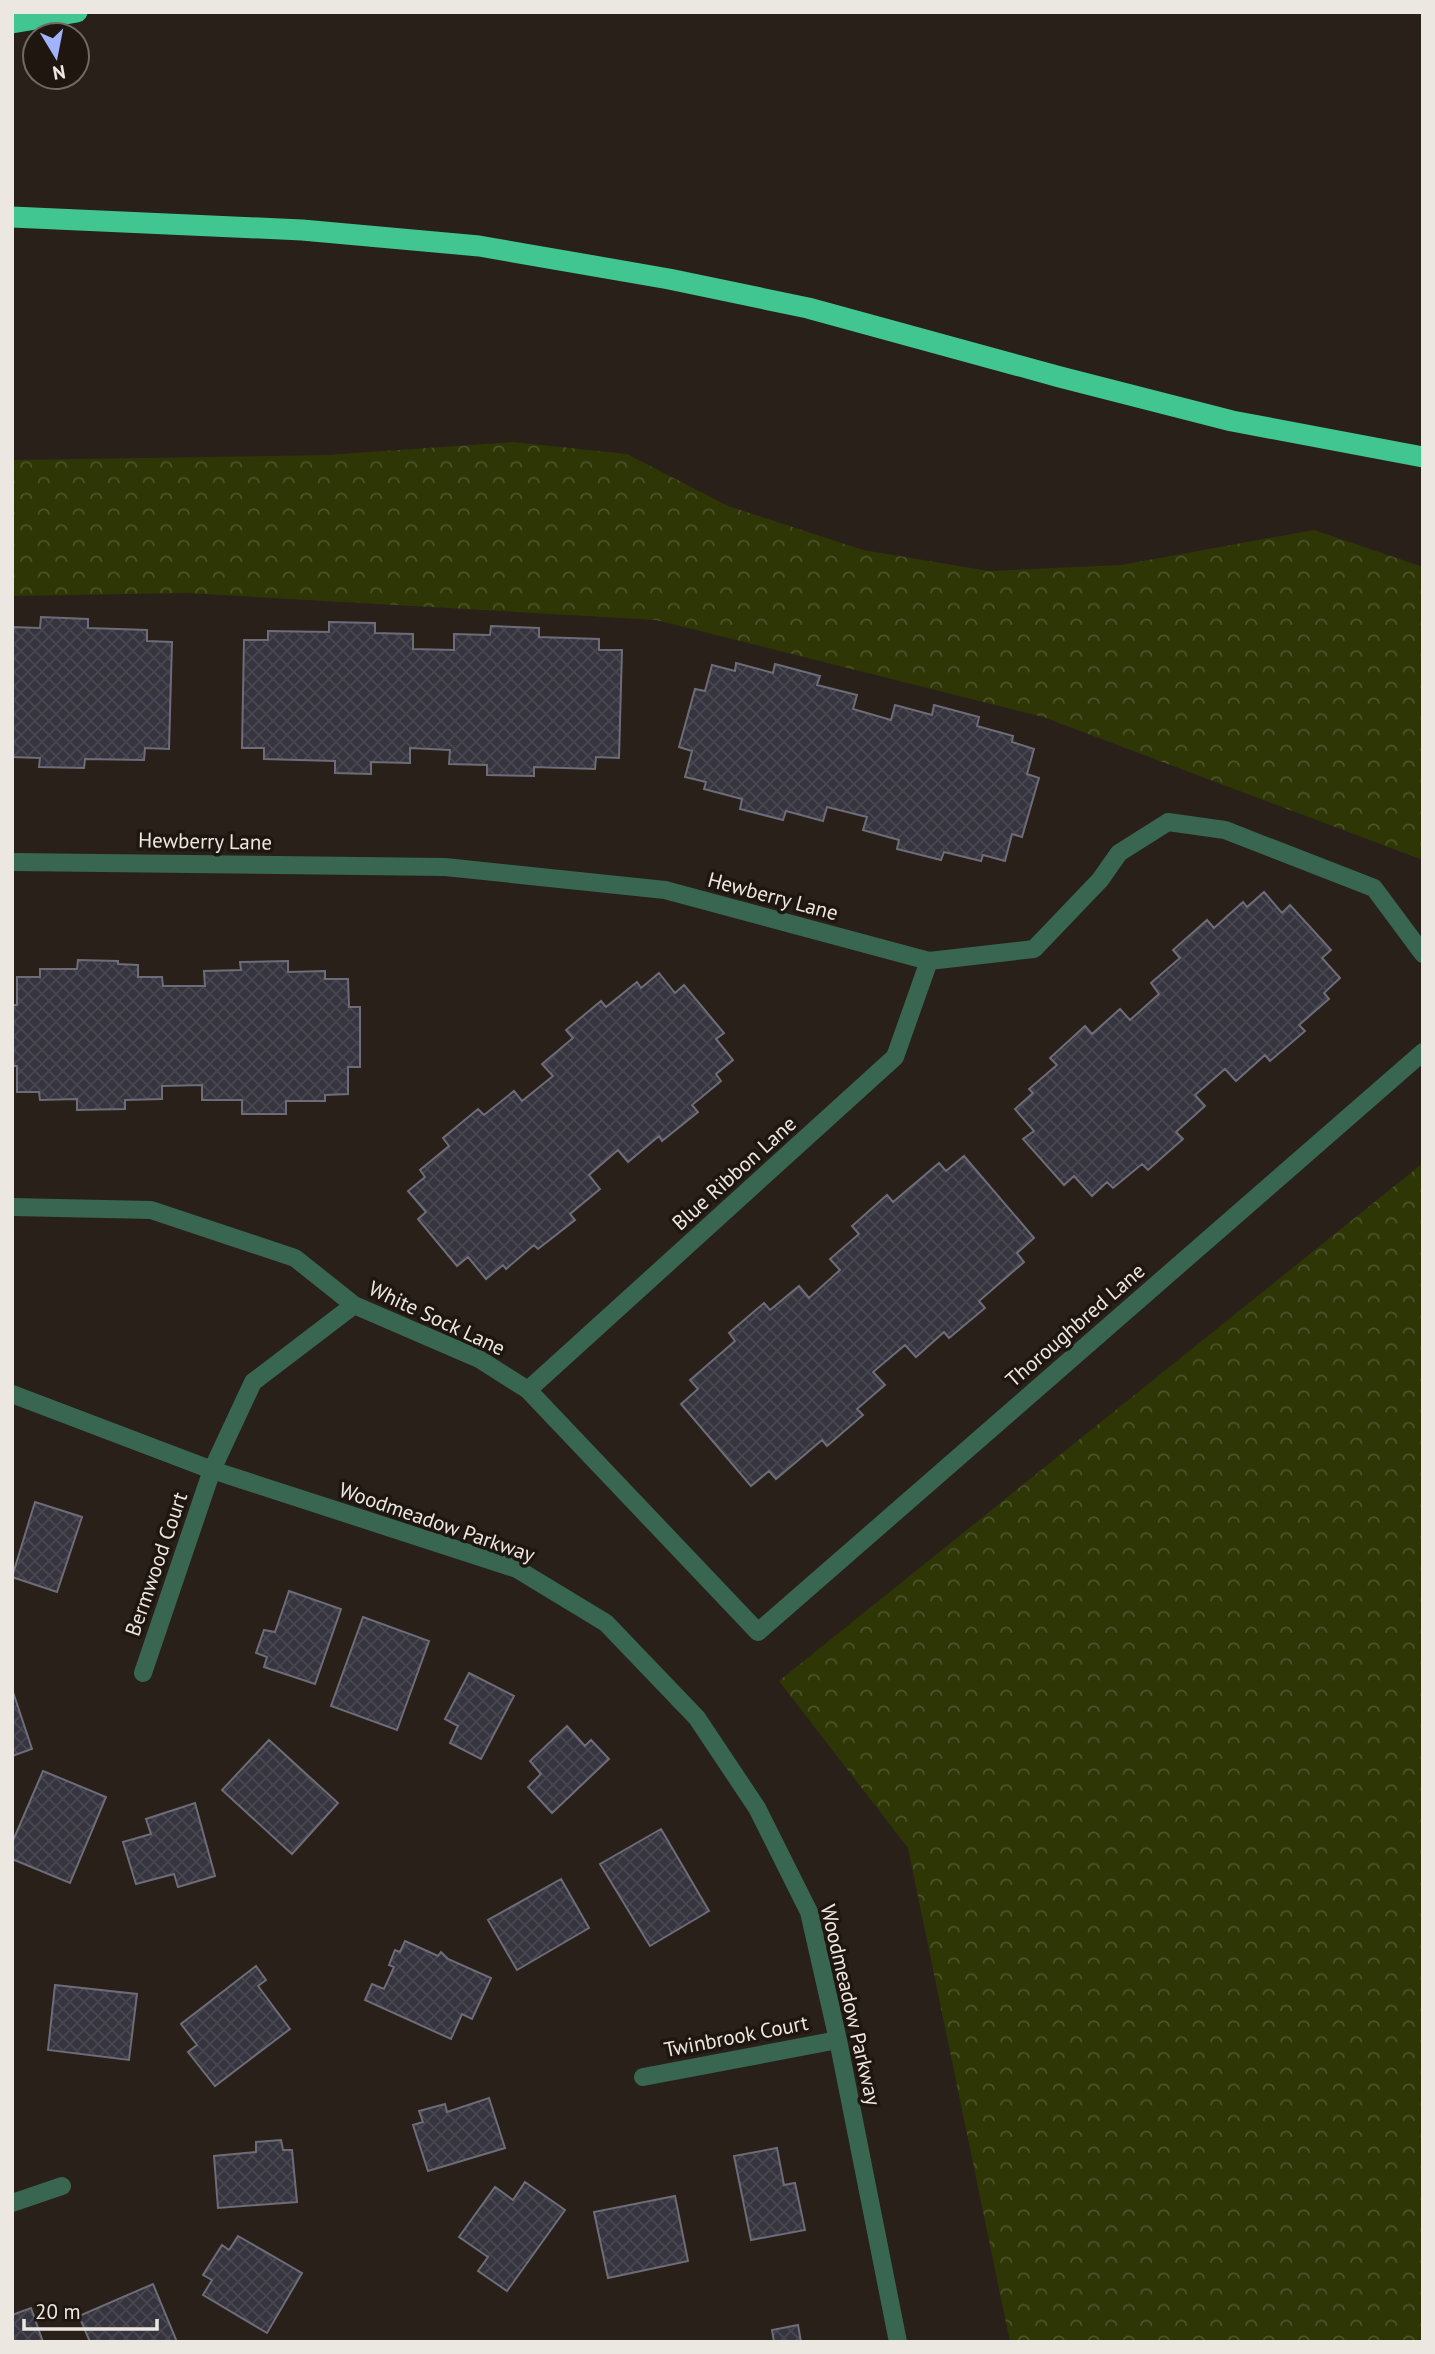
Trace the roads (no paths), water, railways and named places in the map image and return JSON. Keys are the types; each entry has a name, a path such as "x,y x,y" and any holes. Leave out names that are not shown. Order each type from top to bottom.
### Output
{"highway":[{"path":"12,23 77,12"},
{"path":"12,217 302,230 480,246 669,279 808,308 1232,421 1423,457"}],"street":[{"name":"Hewberry Lane","path":"12,862 445,867 665,890 929,961 1034,949 1100,880 1119,853 1168,822 1224,830 1374,888 1423,954"},
{"name":"Blue Ribbon Lane","path":"528,1390 895,1057 929,961"},
{"name":"Thoroughbred Lane","path":"758,1632 1423,1052"},
{"name":"White Sock Lane","path":"12,1207 151,1210 295,1258 355,1306 479,1359 528,1390 758,1632"},
{"name":"Bermwood Court","path":"142,1672 212,1470 253,1382 355,1306"},
{"name":"Woodmeadow Parkway","path":"12,1394 212,1470 517,1569 606,1623 696,1718 757,1808 808,1912 838,2040 898,2342"},
{"name":"Twinbrook Court","path":"643,2077 838,2040"},
{"path":"12,2203 62,2186"}]}
